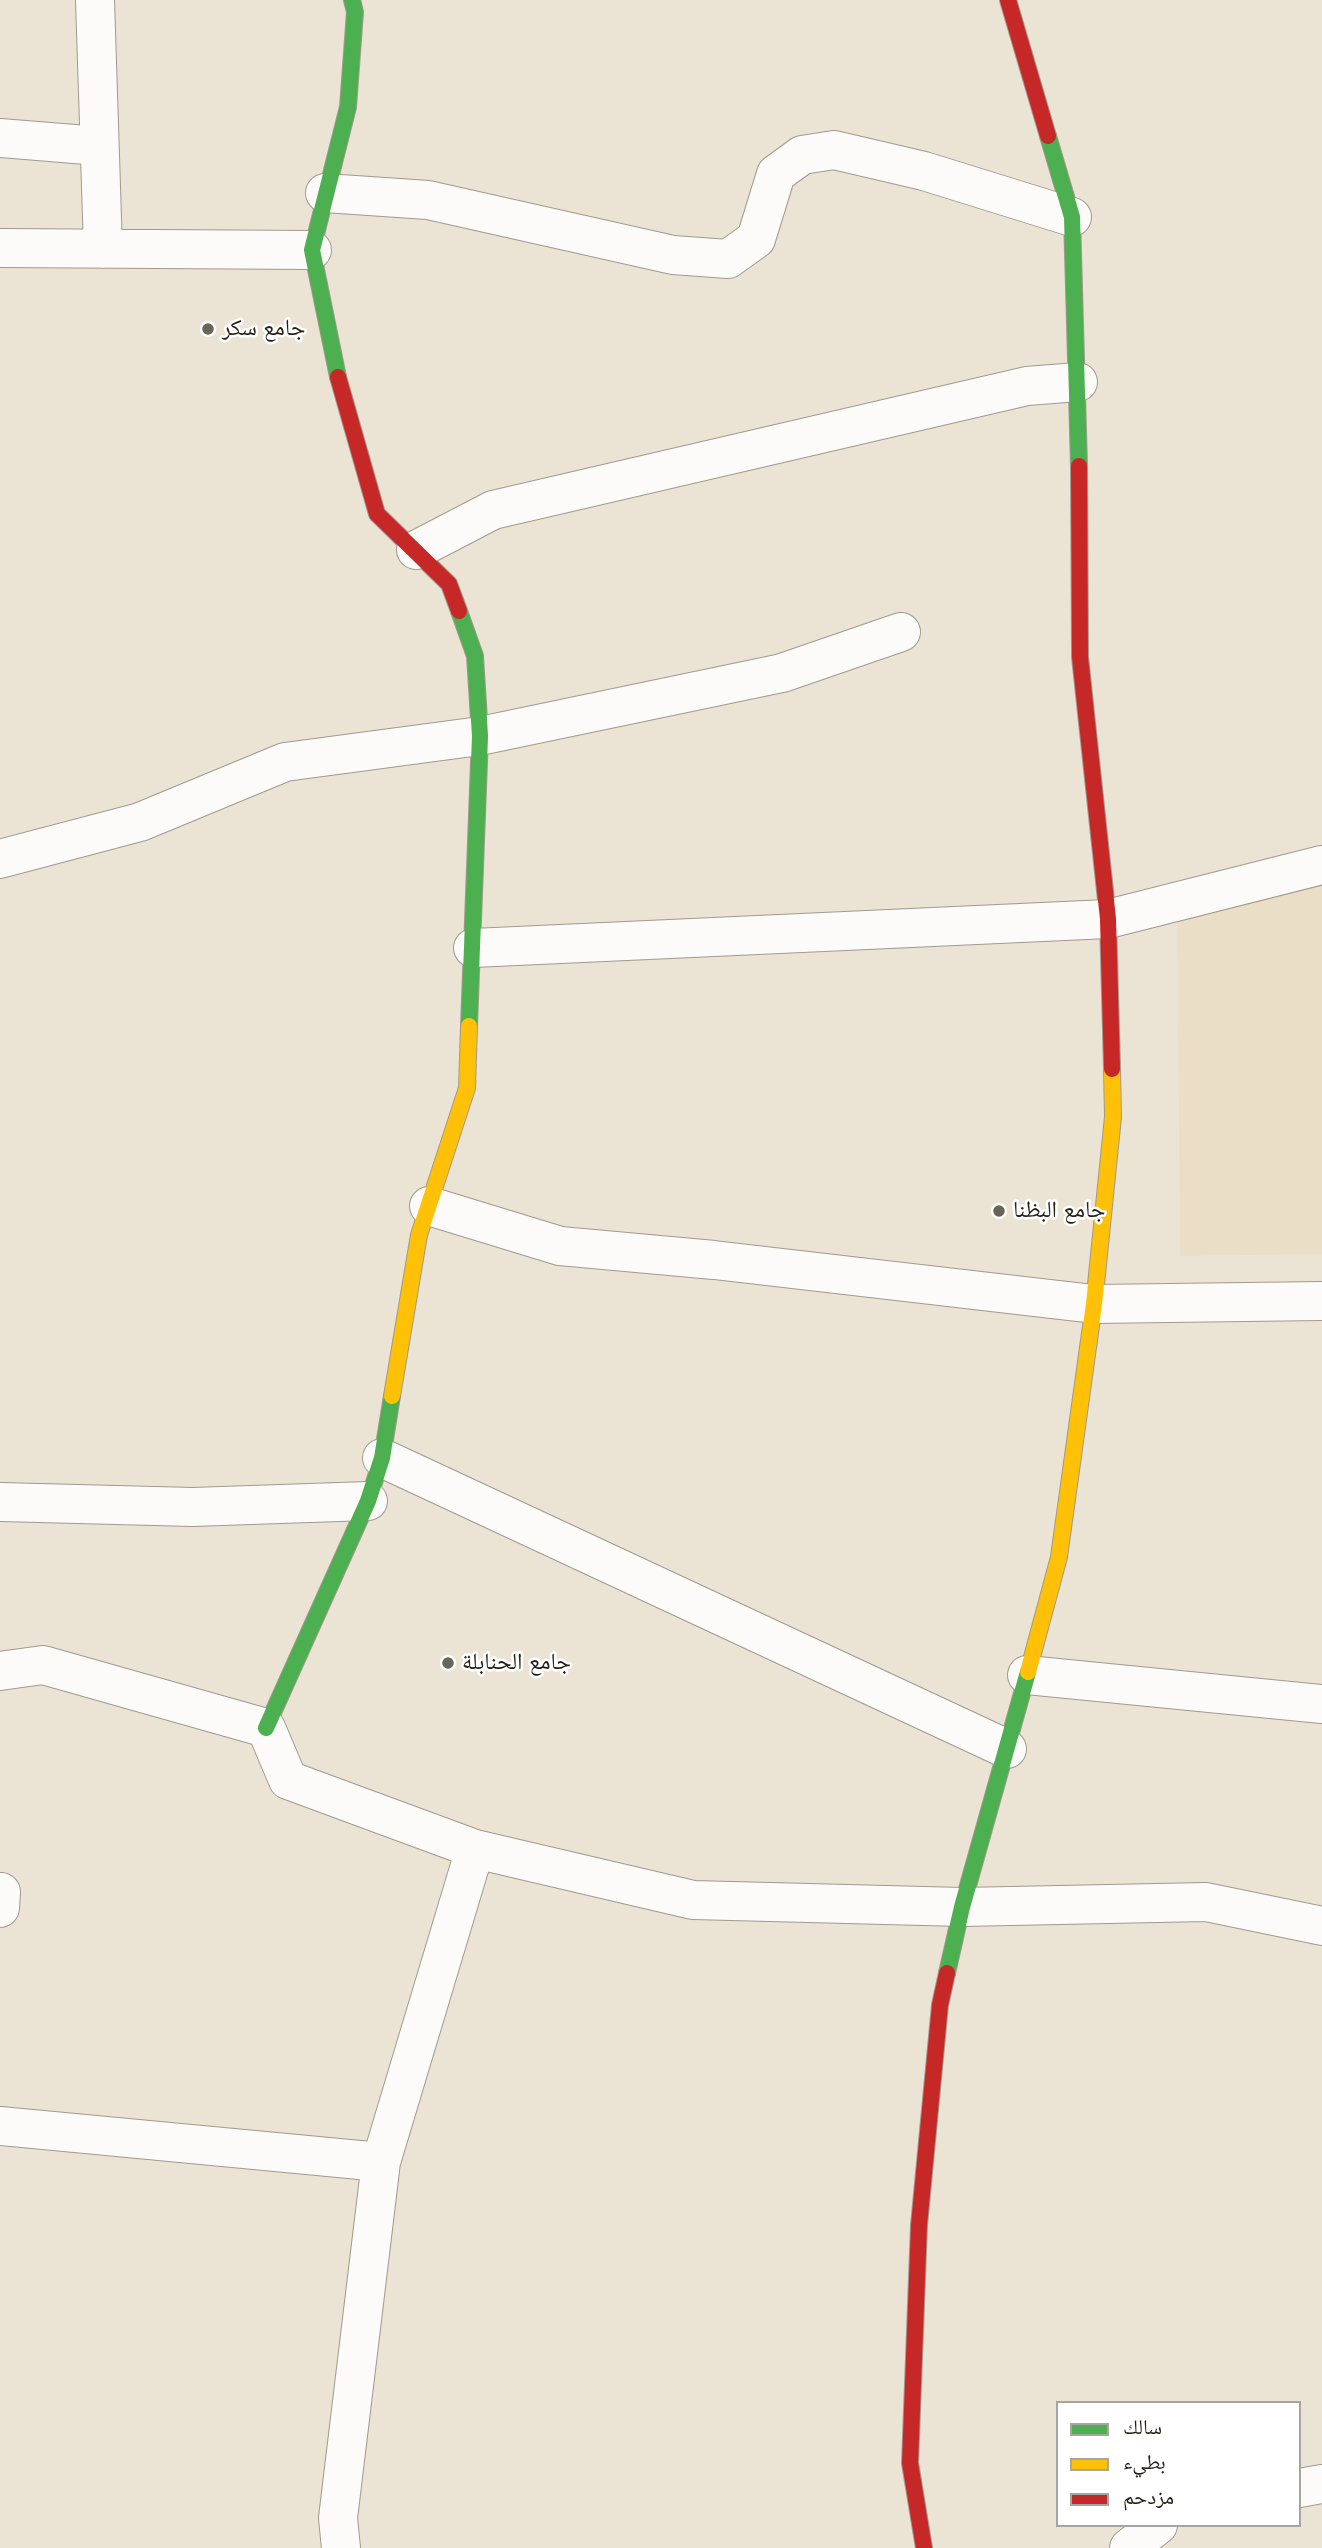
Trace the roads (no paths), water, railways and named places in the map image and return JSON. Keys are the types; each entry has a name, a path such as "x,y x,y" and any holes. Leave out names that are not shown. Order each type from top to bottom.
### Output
{"street":[{"path":"95,0 103,249"},
{"path":"352,0 355,12 348,107 312,250 341,390 377,514 449,584 475,656 480,736 467,1088 419,1235 382,1458 369,1501 266,1728 288,1780 475,1849 693,1900 962,1906 1206,1902 1322,1926"},
{"path":"924,2548 911,2463 919,2225 940,2005 962,1906 1059,1557 1094,1304 1113,1117 1108,919 1080,657 1078,382 1072,217 1008,0"},
{"path":"0,138 99,146"},
{"path":"325,193 428,200 673,255 728,259 756,239 776,174 802,155 834,150 924,172 1072,217"},
{"path":"0,248 312,250"},
{"path":"416,550 493,510 1027,386 1078,382"},
{"path":"0,859 140,822 285,762 480,736 782,674 901,632"},
{"path":"472,948 1108,919 1322,865"},
{"path":"429,1206 560,1247 714,1260 1094,1304 1322,1301"},
{"path":"382,1458 1007,1749"},
{"path":"0,1502 193,1507 369,1501"},
{"path":"0,1671 43,1665 266,1728"},
{"path":"1027,1675 1322,1704"},
{"path":"341,2548 338,2518 381,2162 475,1849"},
{"path":"0,2126 381,2162"},
{"path":"1301,2488 1322,2484"},
{"path":"1129,2548 1155,2527"}],"place":[{"name":"جامع سكر","path":"208,329"},
{"name":"جامع البظنا","path":"999,1211"},
{"name":"جامع الحنابلة","path":"448,1663"}]}
